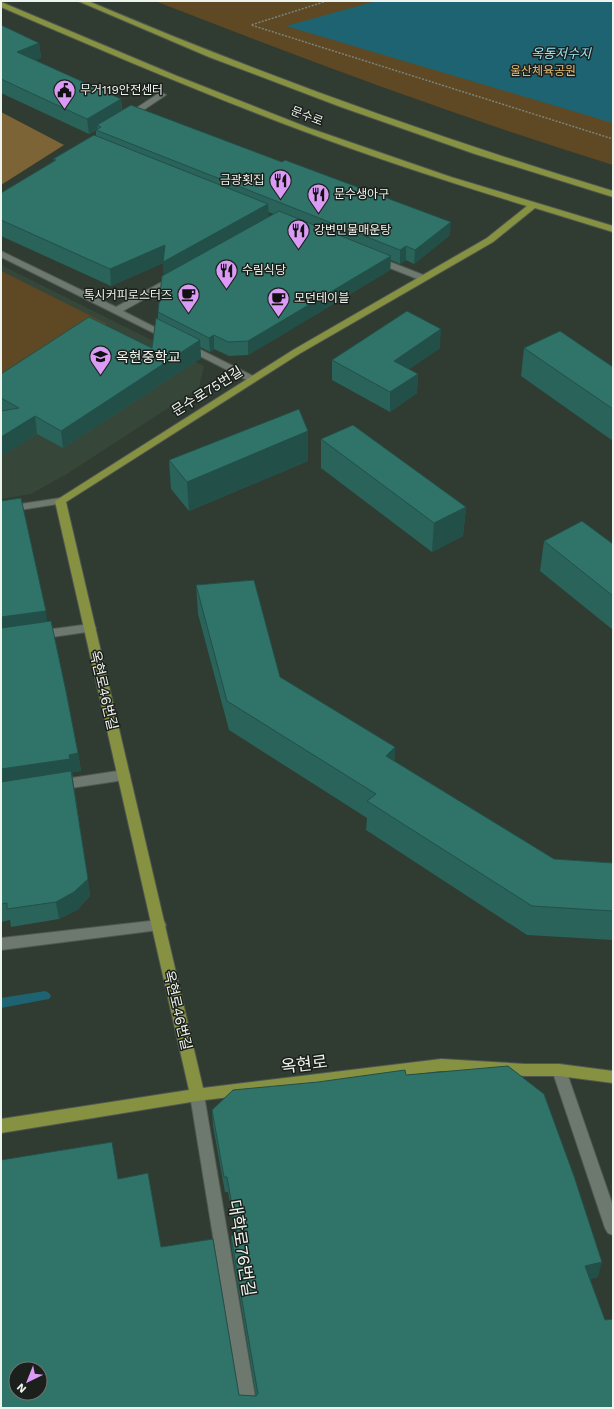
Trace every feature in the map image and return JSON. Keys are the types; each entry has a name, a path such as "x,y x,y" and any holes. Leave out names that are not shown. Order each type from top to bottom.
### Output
{"main road":[{"name":"문수로","path":"82,1 149,30 279,82 387,121 613,194"},
{"name":"문수로","path":"1,4 111,52 350,146 613,229"},
{"name":"문수로75번길","path":"60,501 252,379 490,240 534,205"},
{"name":"옥현로46번길","path":"60,501 197,1095"},
{"name":"옥현로","path":"1,1126 197,1095 441,1065 525,1070 559,1070 613,1077"}],"street":[{"path":"117,123 162,95"},
{"path":"1,254 118,310 252,379"},
{"path":"366,255 423,278"},
{"path":"118,310 185,273"},
{"name":"문수로75번길","path":"1,510 60,501"},
{"path":"23,638 90,628"},
{"path":"47,787 124,775"},
{"path":"1,944 159,925"},
{"path":"559,1070 613,1228"},
{"name":"대학로76번길","path":"197,1095 249,1408"}],"path":[{"path":"328,1 251,25 613,139"}],"shaded area":[{"path":"1,112 64,145 1,185"},
{"name":"옥현중학교","path":"1,265 204,366 199,388 67,474 31,494 1,499"}],"green space":[{"name":"울산체육공원","path":"155,1 613,1 613,165 440,108 268,45"},
{"path":"1,271 107,324 1,391"}],"water":[{"name":"옥동저수지","path":"376,1 613,1 613,123 286,26"}],"building":[{"path":"1,25 39,43 17,52 121,99 87,119 1,79"},
{"path":"131,105 282,162 285,160 451,222 415,250 406,246 400,250 96,130 101,127 97,125"},
{"path":"94,135 268,204 163,262 165,245 110,269 1,220 1,193 56,160 53,159"},
{"path":"279,211 391,256 248,341 228,342 214,335 209,338 158,312 162,276"},
{"path":"407,311 441,329 394,361 418,374 390,392 332,360"},
{"path":"89,317 152,348 156,318 200,340 61,431 35,416 1,437 1,411 19,408 1,398 1,374"},
{"path":"560,331 613,367 613,409 524,348"},
{"path":"299,409 308,431 187,482 169,460"},
{"path":"353,425 466,507 434,523 321,439"},
{"path":"21,498 46,611 1,617 1,501"},
{"path":"582,521 613,544 613,596 544,541"},
{"path":"254,580 280,677 395,747 386,756 554,859 613,863 613,911 532,906 367,801 376,794 227,701 196,585"},
{"path":"51,621 78,753 69,755 70,759 1,769 1,628"},
{"path":"71,771 88,879 74,892 56,902 7,909 7,903 1,904 1,782"},
{"path":"508,1066 544,1094 574,1176 602,1262 585,1266 605,1320 613,1319 613,1408 1,1408 1,1160 112,1142 118,1179 148,1173 161,1247 213,1239 239,1395 256,1396 258,1394 231,1236 237,1234 227,1177 224,1177 212,1110 233,1090 318,1082 405,1070 406,1075"}],"waterway":[{"path":"1,1003 45,996"}],"place":[{"name":"무거119안전센터","path":"64,110"},
{"name":"금광횟집","path":"280,200"},
{"name":"문수생아구","path":"319,214"},
{"name":"강변민물매운탕","path":"299,250"},
{"name":"수림식당","path":"227,290"},
{"name":"톡시커피로스터즈","path":"188,314"},
{"name":"모던테이블","path":"279,318"},
{"name":"옥현중학교","path":"101,376"}]}
